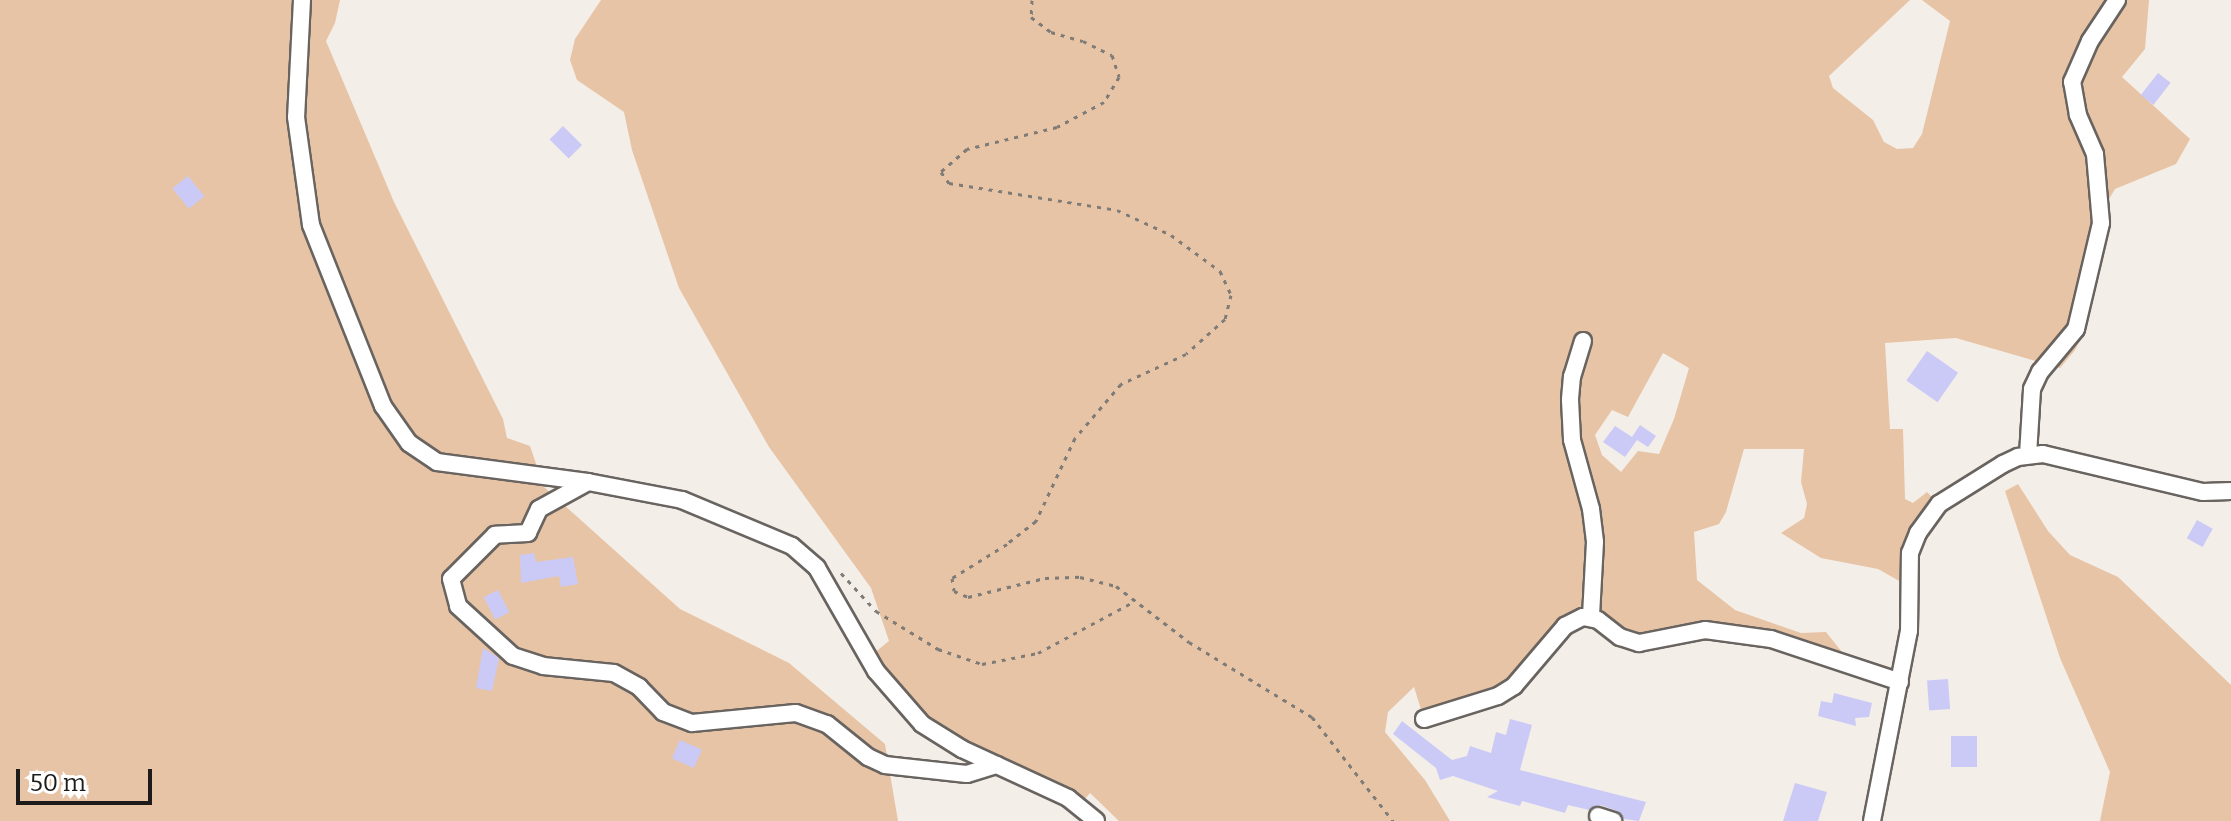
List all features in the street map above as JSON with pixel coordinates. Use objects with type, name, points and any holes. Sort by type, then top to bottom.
[{"type":"street","points":[[302,0],[296,104],[311,225],[383,406],[409,443],[437,462],[588,482],[682,500],[804,552],[817,568],[853,634],[896,698],[940,738],[1068,798],[1096,821]]},
{"type":"street","points":[[2028,455],[2032,389],[2040,372],[2076,329],[2101,223],[2095,154],[2078,115],[2072,82],[2090,41],[2117,0]]},
{"type":"street","points":[[1583,341],[1572,376],[1570,400],[1572,440],[1591,509],[1595,542],[1591,617]]},
{"type":"street","points":[[1872,821],[1909,631],[1910,553],[1918,533],[1939,504],[2003,464],[2028,455],[2064,458],[2203,492],[2231,491]]},
{"type":"street","points":[[588,482],[539,509],[528,533],[495,535],[451,579],[452,595],[458,606],[513,656],[535,664],[614,673],[628,678],[663,712],[692,723],[796,713],[827,724],[877,763],[967,774],[997,765]]},
{"type":"street","points":[[1424,719],[1498,696],[1514,686],[1565,626],[1576,619],[1591,617],[1620,637],[1639,643],[1688,631],[1731,632],[1771,639],[1900,682]]},
{"type":"path","points":[[1032,0],[1031,17],[1051,32],[1083,41],[1112,55],[1119,77],[1104,102],[1057,127],[967,149],[941,172],[949,183],[1117,210],[1171,235],[1220,271],[1231,295],[1225,319],[1186,354],[1121,384],[1075,438],[1036,521],[1007,544],[952,578],[954,591],[968,597],[1045,578],[1080,577],[1116,586],[1189,642],[1312,717],[1393,821]]},
{"type":"path","points":[[838,569],[876,611],[938,649],[982,664],[1038,653],[1135,601]]},
{"type":"shaded area","points":[[0,0],[340,0],[335,23],[326,41],[394,202],[503,419],[507,438],[530,446],[544,487],[680,609],[789,663],[885,744],[898,821],[0,821]]},
{"type":"shaded area","points":[[601,0],[1910,0],[1829,76],[1833,88],[1873,120],[1884,142],[1897,149],[1913,148],[1922,134],[1950,21],[1922,0],[2149,0],[2145,49],[2122,77],[2190,139],[2176,164],[2115,189],[2102,211],[2084,332],[2075,350],[2060,368],[1956,338],[1885,343],[1890,429],[1903,429],[1905,499],[1913,503],[1927,492],[1939,504],[1925,522],[1910,587],[1878,569],[1821,558],[1781,533],[1804,518],[1807,504],[1801,482],[1804,449],[1744,449],[1726,512],[1719,524],[1694,532],[1697,580],[1735,610],[1801,633],[1826,632],[1842,652],[1902,671],[1900,682],[1731,632],[1653,642],[1583,617],[1514,686],[1424,719],[1414,687],[1388,712],[1385,732],[1425,780],[1450,821],[1119,821],[1090,793],[1079,806],[940,738],[868,658],[889,641],[871,588],[769,447],[679,288],[632,150],[624,112],[577,80],[570,60],[575,39]],"holes":[[[1663,353],[1689,368],[1674,419],[1659,454],[1638,451],[1621,472],[1602,455],[1595,435],[1612,410],[1628,417]]]},
{"type":"shaded area","points":[[2018,484],[2048,531],[2070,555],[2118,577],[2231,685],[2231,821],[2100,821],[2110,772],[2060,658],[2005,491]]},
{"type":"building","points":[[2158,73],[2171,83],[2153,105],[2141,95]]},
{"type":"building","points":[[563,126],[582,145],[569,159],[550,139]]},
{"type":"building","points":[[188,176],[204,196],[189,209],[172,189]]},
{"type":"building","points":[[1927,351],[1958,373],[1937,402],[1906,380]]},
{"type":"building","points":[[1640,425],[1656,436],[1648,447],[1637,440],[1625,457],[1603,442],[1615,426],[1632,437]]},
{"type":"building","points":[[2197,520],[2213,529],[2203,547],[2187,538]]},
{"type":"building","points":[[534,553],[536,562],[573,557],[578,584],[561,587],[559,576],[521,583],[520,555]]},
{"type":"building","points":[[498,590],[509,612],[495,620],[484,597]]},
{"type":"building","points":[[483,648],[499,658],[492,691],[476,688]]},
{"type":"building","points":[[1948,679],[1950,709],[1929,710],[1927,680]]},
{"type":"building","points":[[1834,693],[1872,703],[1869,717],[1855,718],[1856,726],[1818,716],[1821,701],[1832,703]]},
{"type":"building","points":[[1510,719],[1532,725],[1520,770],[1646,802],[1639,821],[1624,819],[1617,811],[1601,805],[1589,810],[1568,805],[1565,813],[1522,801],[1520,806],[1487,797],[1498,791],[1453,776],[1440,780],[1436,768],[1393,734],[1402,721],[1452,760],[1467,756],[1470,746],[1491,753],[1496,732],[1506,735]]},
{"type":"building","points":[[1951,736],[1977,736],[1977,767],[1951,767]]},
{"type":"building","points":[[680,740],[702,750],[694,768],[672,758]]},
{"type":"building","points":[[1795,783],[1827,792],[1818,821],[1783,821]]}]
